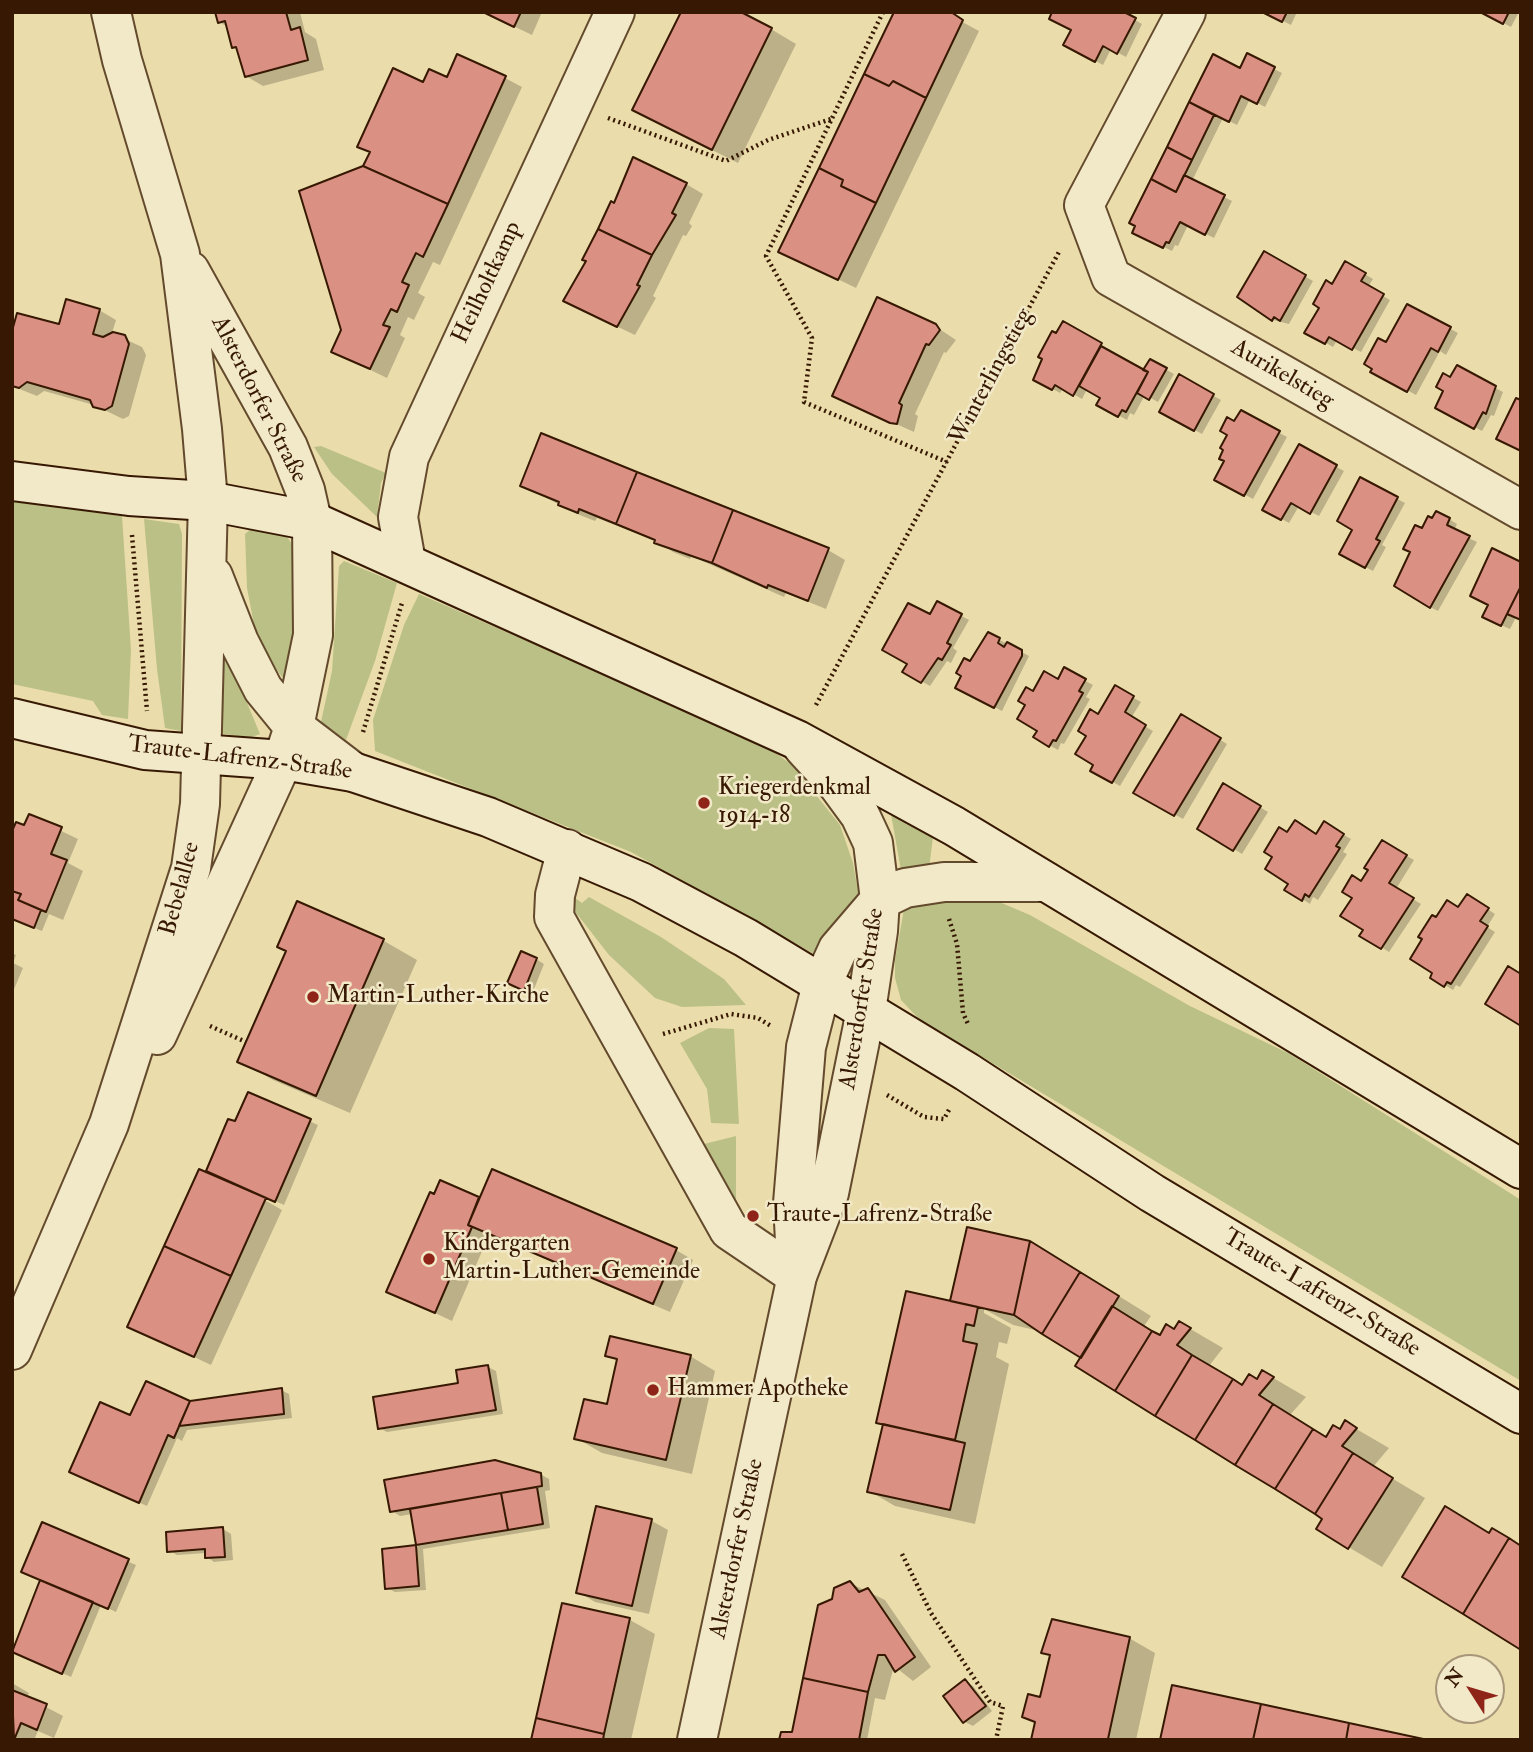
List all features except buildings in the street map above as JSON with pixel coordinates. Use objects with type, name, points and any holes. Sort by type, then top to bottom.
[{"type":"street","name":"Alsterdorfer Straße","points":[[111,12],[122,60],[180,254],[208,501],[207,561]]},
{"type":"street","name":"Heilholtkamp","points":[[406,562],[398,517],[409,457],[570,104],[615,12]]},
{"type":"street","points":[[1084,205],[1186,12]]},
{"type":"street","name":"Aurikelstieg","points":[[1084,205],[1111,277],[1521,510]]},
{"type":"street","name":"Alsterdorfer Straße","points":[[180,254],[288,447],[312,521],[313,635],[289,743]]},
{"type":"street","points":[[12,481],[128,496],[208,501],[312,521],[797,740],[954,826],[1521,1169]]},
{"type":"street","points":[[207,561],[239,642],[289,743]]},
{"type":"street","name":"Bebelallee","points":[[12,1350],[109,1124],[191,869],[200,804],[207,561]]},
{"type":"street","name":"Traute-Lafrenz-Straße","points":[[12,718],[145,750],[201,756],[289,743],[357,754],[488,817],[653,888],[746,938],[967,1072],[1152,1193],[1521,1413]]},
{"type":"street","name":"Alsterdorfer Straße","points":[[697,1740],[797,1276],[829,1193],[866,1011],[880,900],[873,843],[860,815],[838,785],[797,740]]},
{"type":"street","name":"Bebelallee","points":[[109,1124],[172,1009],[289,743]]},
{"type":"street","points":[[567,849],[555,895],[554,917],[729,1230],[797,1276]]},
{"type":"street","points":[[880,900],[920,884],[1045,882]]},
{"type":"street","name":"Alsterdorfer Straße","points":[[797,1276],[794,1190],[806,1047],[822,984],[838,949],[880,900]]},
{"type":"path","points":[[883,12],[766,256],[812,338],[804,402],[947,462]]},
{"type":"path","points":[[570,104],[726,162],[768,140],[832,118]]},
{"type":"path","name":"Winterlingstieg","points":[[797,740],[1084,205]]},
{"type":"path","points":[[132,531],[147,714]]},
{"type":"path","points":[[357,754],[403,600]]},
{"type":"path","points":[[947,907],[950,927],[957,944],[963,1013],[971,1031]]},
{"type":"path","points":[[625,1045],[731,1014],[758,1018]]},
{"type":"path","points":[[210,1026],[246,1042]]},
{"type":"path","points":[[906,1106],[924,1116],[944,1119],[952,1102]]},
{"type":"path","points":[[902,1554],[931,1613],[982,1691],[990,1702],[1003,1706],[996,1740]]},
{"type":"green space","points":[[321,446],[386,473],[381,483],[377,517],[332,474],[314,447]]},
{"type":"green space","points":[[12,500],[122,516],[131,650],[128,719],[102,715],[93,701],[12,684]]},
{"type":"green space","points":[[144,519],[179,524],[182,534],[181,731],[165,728]]},
{"type":"green space","points":[[255,525],[283,531],[294,547],[295,636],[288,676],[282,677],[268,658],[255,630],[247,588],[245,534]]},
{"type":"green space","points":[[344,561],[397,583],[375,661],[346,740],[321,722],[332,671],[339,566]]},
{"type":"green space","points":[[419,594],[762,743],[792,765],[840,825],[853,863],[859,897],[823,937],[814,954],[631,852],[375,751],[373,720],[404,625]]},
{"type":"green space","points":[[223,645],[260,734],[249,738],[219,733]]},
{"type":"green space","points":[[891,814],[933,837],[929,869],[902,876]]},
{"type":"green space","points":[[571,895],[582,903],[589,897],[661,937],[724,979],[746,1005],[682,1007],[655,998],[609,955],[566,900]]},
{"type":"green space","points":[[932,897],[997,901],[1030,915],[1190,1006],[1290,1054],[1521,1200],[1521,1381],[919,1019],[901,1000],[895,978],[895,960],[904,909]]},
{"type":"green space","points":[[709,1028],[734,1029],[739,1124],[711,1123],[707,1089],[680,1043]]},
{"type":"green space","points":[[736,1136],[736,1208],[700,1145]]},
{"type":"place","name":"Kriegerdenkmal 1914-18","points":[[704,803]]},
{"type":"place","name":"Martin-Luther-Kirche","points":[[313,997]]},
{"type":"place","name":"Traute-Lafrenz-Straße","points":[[753,1216]]},
{"type":"place","name":"Kindergarten Martin-Luther-Gemeinde","points":[[429,1259]]},
{"type":"place","name":"Hammer Apotheke","points":[[653,1390]]}]
